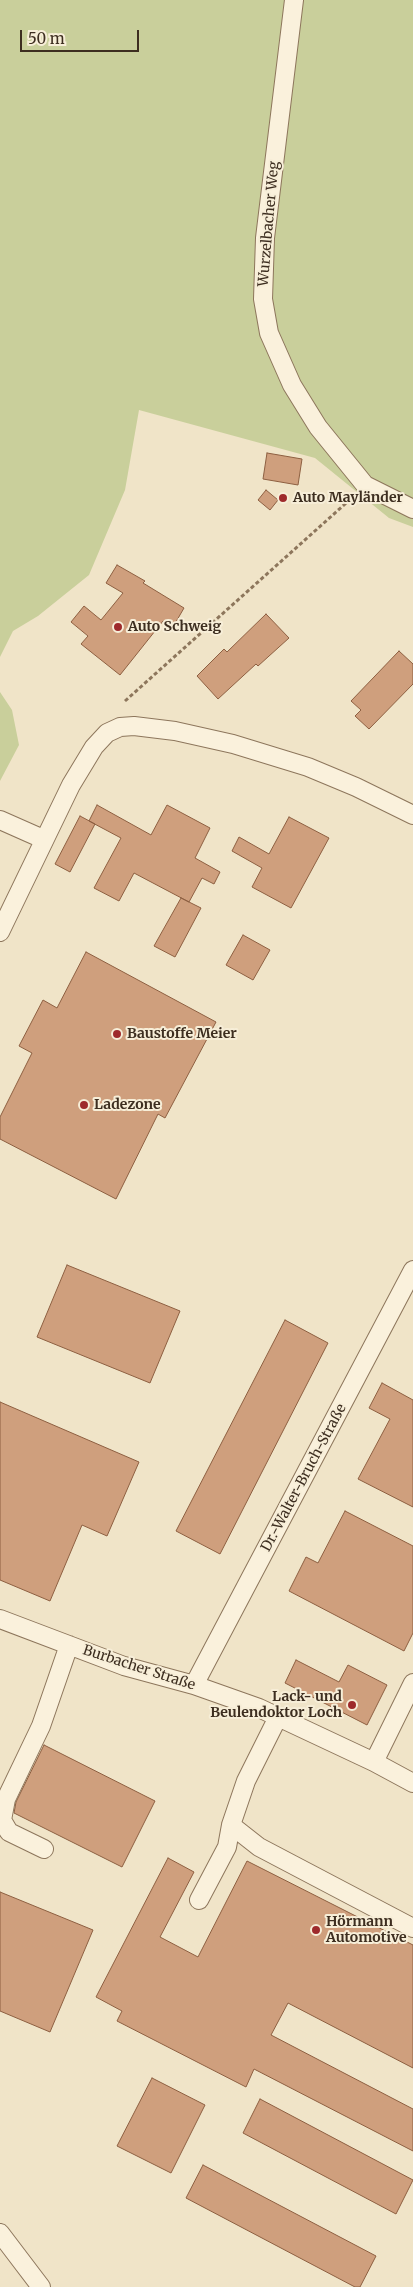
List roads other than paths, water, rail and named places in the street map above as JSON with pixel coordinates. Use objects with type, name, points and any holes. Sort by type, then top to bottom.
[{"type":"street","name":"Wurzelbacher Weg","points":[[294,0],[265,238],[263,298],[270,333],[292,385],[318,427],[365,485],[413,510]]},
{"type":"street","points":[[0,932],[71,785],[94,747],[107,733],[120,727],[134,726],[175,731],[234,744],[308,767],[356,787],[413,816]]},
{"type":"street","points":[[0,820],[44,839]]},
{"type":"street","name":"Dr.-Walter-Bruch-Straße","points":[[194,1685],[413,1270]]},
{"type":"street","name":"Burbacher Straße","points":[[0,1619],[124,1666],[194,1685],[259,1708],[374,1762],[413,1783]]},
{"type":"street","points":[[44,1849],[9,1832],[2,1820],[6,1799],[41,1726],[69,1645]]},
{"type":"street","points":[[374,1762],[413,1683]]},
{"type":"street","points":[[199,1900],[227,1847],[231,1825],[246,1781],[278,1717]]},
{"type":"street","points":[[231,1825],[259,1847],[413,1928]]},
{"type":"street","points":[[0,2233],[41,2287]]},
{"type":"place","name":"Auto Mayländer","points":[[283,498]]},
{"type":"place","name":"Auto Schweig","points":[[118,627]]},
{"type":"place","name":"Baustoffe Meier","points":[[117,1034]]},
{"type":"place","name":"Ladezone","points":[[84,1105]]},
{"type":"place","name":"Lack- und Beulendoktor Loch","points":[[352,1705]]},
{"type":"place","name":"Hörmann Automotive","points":[[316,1930]]}]
